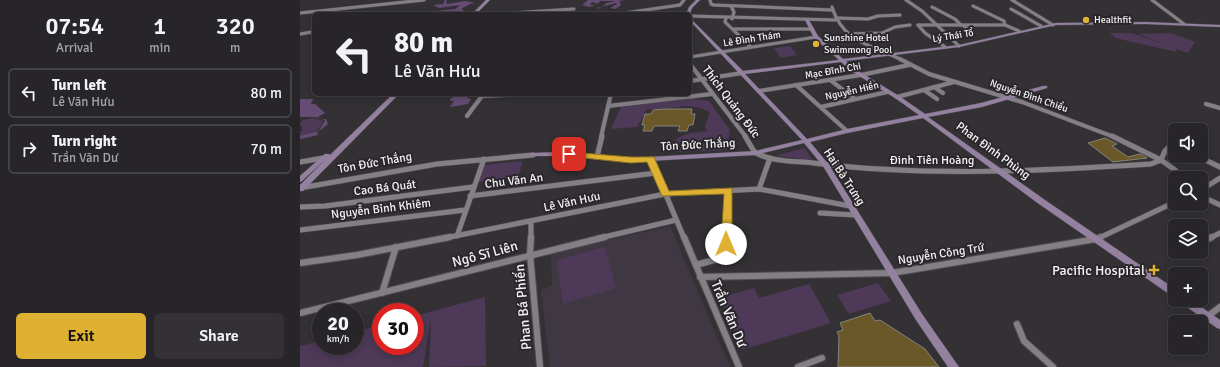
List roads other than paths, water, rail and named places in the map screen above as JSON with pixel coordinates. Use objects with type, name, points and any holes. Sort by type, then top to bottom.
[{"type":"street","points":[[300,13],[424,0]]},
{"type":"street","points":[[476,12],[488,0]]},
{"type":"street","points":[[480,12],[492,0]]},
{"type":"street","points":[[632,12],[680,5],[684,0]]},
{"type":"street","points":[[690,12],[690,8],[698,0]]},
{"type":"street","points":[[710,0],[712,5],[731,6],[734,12],[732,18]]},
{"type":"street","points":[[906,0],[937,25],[959,46]]},
{"type":"street","points":[[1012,0],[1053,25]]},
{"type":"street","points":[[1152,0],[1184,24]]},
{"type":"street","name":"Nguyễn Đình Chiểu","points":[[731,6],[832,8],[836,19],[847,34],[862,44],[890,54],[929,74],[1008,97],[1111,136],[1161,160],[1175,170]]},
{"type":"street","points":[[973,6],[1004,21],[1005,25]]},
{"type":"street","points":[[932,7],[955,19],[970,32]]},
{"type":"street","points":[[541,12],[574,9]]},
{"type":"street","points":[[1011,9],[1041,26]]},
{"type":"street","points":[[692,16],[807,20],[868,19],[880,14],[900,15]]},
{"type":"street","points":[[726,18],[725,22],[751,46]]},
{"type":"street","name":"Hai Bà Trưng","points":[[692,19],[806,141],[826,165],[919,317],[954,367]]},
{"type":"street","name":"Phan Đình Phùng","points":[[807,20],[816,37],[853,73],[861,75],[897,97],[1168,289]]},
{"type":"street","name":"Lý Thái Tổ","points":[[692,81],[840,60],[959,46],[1041,26],[1112,23],[1220,26]]},
{"type":"street","points":[[847,34],[882,33],[895,27],[910,25]]},
{"type":"street","points":[[945,47],[925,33],[918,25],[1005,25],[1019,31]]},
{"type":"street","points":[[734,29],[812,29]]},
{"type":"street","points":[[300,34],[312,32]]},
{"type":"street","name":"Lê Đình Thám","points":[[692,57],[751,46],[816,37]]},
{"type":"street","name":"Mạc Đĩnh Chi","points":[[861,75],[909,64]]},
{"type":"street","name":"Thích Quảng Đức","points":[[692,67],[752,146],[755,153]]},
{"type":"street","name":"Mạc Đĩnh Chi","points":[[759,91],[830,80],[853,73]]},
{"type":"street","points":[[830,80],[854,98]]},
{"type":"street","name":"Nguyễn Hiền","points":[[897,97],[955,81]]},
{"type":"street","points":[[796,86],[847,131]]},
{"type":"street","points":[[934,87],[943,93]]},
{"type":"street","name":"Tôn Đức Thắng","points":[[300,188],[388,171],[484,159],[533,155],[560,154],[631,160],[755,153],[847,131],[925,117],[1045,87]]},
{"type":"street","points":[[924,90],[938,99]]},
{"type":"street","name":"Nguyễn Hiền","points":[[821,107],[854,98],[887,92]]},
{"type":"street","points":[[608,106],[712,94]]},
{"type":"street","points":[[300,188],[389,96]]},
{"type":"street","points":[[300,180],[394,96]]},
{"type":"street","points":[[467,116],[482,96]]},
{"type":"street","points":[[597,157],[610,96]]},
{"type":"street","points":[[1206,104],[1220,108]]},
{"type":"street","points":[[1161,160],[1165,151],[1168,149]]},
{"type":"street","name":"Đinh Tiên Hoàng","points":[[755,153],[770,158],[826,165],[913,172],[1104,167],[1152,164],[1161,160]]},
{"type":"street","points":[[300,162],[323,158]]},
{"type":"street","points":[[759,188],[770,158]]},
{"type":"street","points":[[457,236],[484,159]]},
{"type":"street","name":"Trần Văn Dư","points":[[651,159],[739,367]]},
{"type":"street","points":[[1208,161],[1220,167]]},
{"type":"street","name":"Chu Văn An","points":[[470,196],[656,173]]},
{"type":"street","points":[[1208,186],[1220,178]]},
{"type":"street","name":"Cao Bá Quát","points":[[300,208],[473,187]]},
{"type":"street","name":"Lê Văn Hưu","points":[[300,263],[457,236],[665,194],[759,188],[850,206]]},
{"type":"street","points":[[696,265],[725,257],[727,255],[726,222],[729,190]]},
{"type":"street","points":[[1208,199],[1220,205]]},
{"type":"street","name":"Nguyễn Công Trứ","points":[[700,277],[892,273],[1096,239],[1168,205]]},
{"type":"street","name":"Nguyễn Bỉnh Khiêm","points":[[300,230],[352,225],[465,210]]},
{"type":"street","points":[[820,213],[856,215]]},
{"type":"street","name":"Ngô Sĩ Liên","points":[[300,313],[530,254],[676,220]]},
{"type":"street","name":"Phan Bá Phiến","points":[[531,222],[530,254],[540,367]]},
{"type":"street","points":[[1208,239],[1219,234]]},
{"type":"street","points":[[382,293],[396,247]]},
{"type":"street","points":[[1194,307],[1206,315]]},
{"type":"street","points":[[1220,307],[1208,316],[1220,325]]},
{"type":"street","points":[[1017,324],[1024,341],[1053,367]]},
{"type":"street","points":[[798,367],[822,358]]},
{"type":"place","name":"Healthfit","points":[[1086,20]]},
{"type":"place","name":"Sunshine Hotel Swimmong Pool","points":[[816,44]]},
{"type":"place","name":"Pacific Hospital","points":[[1154,270]]}]
